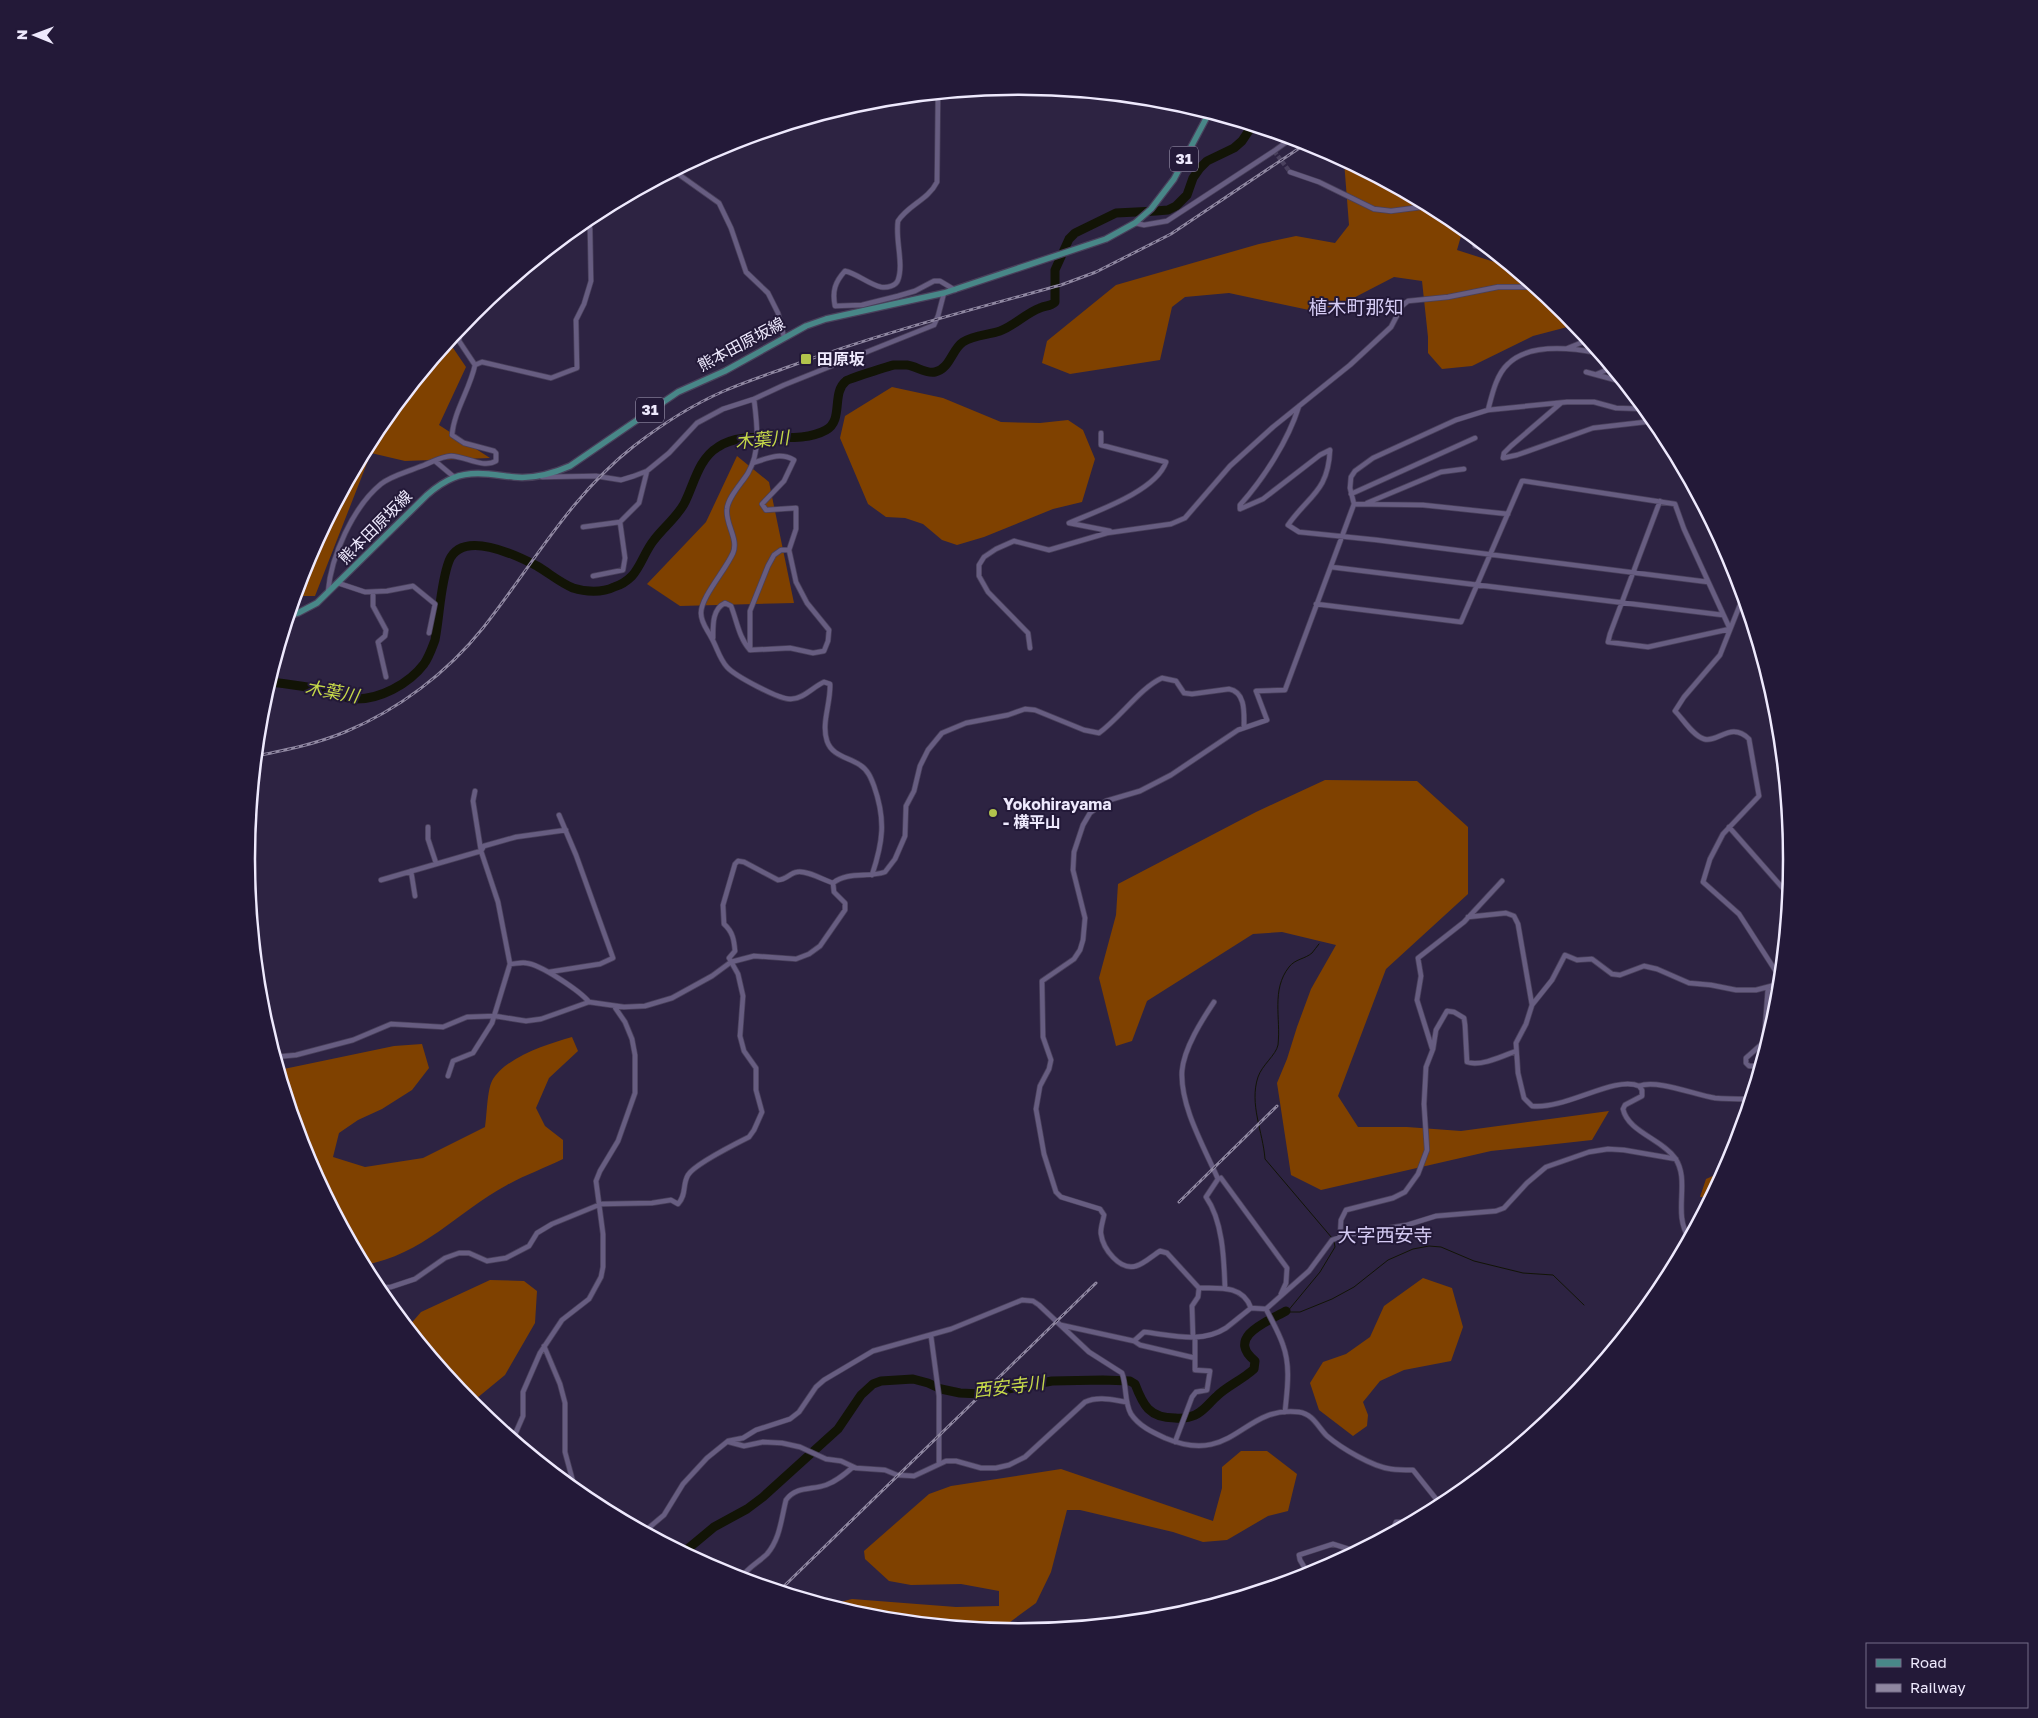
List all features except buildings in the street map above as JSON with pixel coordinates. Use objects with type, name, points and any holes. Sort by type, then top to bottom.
[{"type":"main road","name":"熊本田原坂線","points":[[296,614],[317,603],[427,495],[440,484],[454,477],[482,473],[535,477],[556,473],[570,466],[678,392],[725,371],[806,326],[826,319],[955,290],[1106,238],[1135,223],[1156,203],[1174,179],[1206,119]]},
{"type":"street","points":[[938,100],[937,182],[933,190],[898,221],[898,282],[894,285],[880,286],[845,271],[837,280],[834,300],[835,306],[862,305],[916,291],[934,281],[940,281],[955,290]]},
{"type":"street","points":[[1135,223],[1144,225],[1167,221],[1285,143]]},
{"type":"street","points":[[1290,172],[1319,182],[1374,209],[1391,210],[1417,207]]},
{"type":"street","points":[[679,175],[719,203],[731,228],[746,272],[768,293],[778,313],[784,337]]},
{"type":"street","points":[[475,365],[482,362],[551,378],[577,368],[576,320],[584,304],[591,280],[590,228]]},
{"type":"street","points":[[1030,648],[1028,633],[982,585],[979,576],[979,565],[984,557],[1014,541],[1049,550],[1116,532],[1171,524],[1185,518],[1230,466],[1350,365],[1391,327],[1402,306],[1408,301],[1448,297],[1498,287],[1525,287]]},
{"type":"street","points":[[535,477],[596,476],[620,480],[647,471],[669,453],[702,420],[733,404],[754,399],[784,385],[934,325],[944,293]]},
{"type":"street","points":[[328,593],[329,581],[348,525],[374,491],[382,484],[449,456],[485,464],[492,464],[496,461],[496,453],[494,451],[464,443],[452,436],[453,426],[475,365],[459,340]]},
{"type":"street","points":[[1567,348],[1581,343]]},
{"type":"street","points":[[1488,410],[1497,381],[1508,363],[1525,353],[1558,348],[1590,352]]},
{"type":"street","points":[[1597,374],[1606,370]]},
{"type":"street","points":[[1586,372],[1613,379]]},
{"type":"street","points":[[754,399],[758,433],[753,463],[727,506],[726,518],[734,540],[733,552],[702,604],[702,620],[713,639],[721,659],[728,668],[739,676],[783,699],[794,699],[824,682],[830,684],[831,694],[826,726],[827,740],[836,754],[860,765],[868,771],[879,799],[883,833],[872,875]]},
{"type":"street","points":[[1175,1442],[1192,1396],[1196,1392],[1207,1390],[1210,1372],[1195,1370],[1192,1306],[1198,1297],[1199,1288],[1168,1253],[1160,1251],[1135,1266],[1125,1266],[1114,1258],[1107,1249],[1100,1234],[1104,1215],[1100,1209],[1061,1197],[1056,1192],[1044,1154],[1036,1109],[1040,1086],[1049,1069],[1051,1060],[1043,1037],[1042,981],[1074,959],[1084,940],[1085,918],[1073,870],[1074,852],[1083,825],[1090,813],[1106,801],[1140,791],[1171,775],[1227,736],[1244,727],[1267,720],[1256,691],[1285,690],[1354,504],[1350,488],[1351,477],[1355,470],[1373,458],[1429,431],[1488,410],[1594,402],[1616,408],[1635,409]]},
{"type":"street","points":[[1561,403],[1504,453],[1503,458],[1517,455],[1593,428],[1645,422]]},
{"type":"street","points":[[1299,406],[1295,418],[1269,466],[1240,505],[1240,509],[1263,500],[1320,455],[1330,450],[1330,464],[1319,491],[1288,525],[1299,532],[1708,582]]},
{"type":"street","points":[[1101,433],[1101,445],[1166,462],[1159,474],[1150,482],[1110,505],[1069,523],[1116,532]]},
{"type":"street","points":[[1352,494],[1475,438]]},
{"type":"street","points":[[713,639],[714,620],[717,612],[725,603],[731,606],[741,637],[745,646],[750,650],[790,648],[813,653],[824,650],[828,641],[829,630],[799,591],[789,550],[796,529],[796,508],[766,510],[762,504],[784,481],[794,460],[787,456],[778,456],[753,463]]},
{"type":"street","points":[[435,461],[454,477]]},
{"type":"street","points":[[1366,504],[1442,472],[1464,468]]},
{"type":"street","points":[[582,527],[620,522],[638,503],[647,471]]},
{"type":"street","points":[[1316,604],[1461,622],[1522,481],[1675,504],[1730,629]]},
{"type":"street","points":[[1660,501],[1608,642],[1648,647],[1730,629]]},
{"type":"street","points":[[1354,504],[1423,505],[1508,514]]},
{"type":"street","points":[[594,576],[623,570],[625,558],[620,522]]},
{"type":"street","points":[[750,650],[750,611],[774,555],[781,550],[789,550]]},
{"type":"street","points":[[1330,567],[1723,615]]},
{"type":"street","points":[[338,583],[365,592],[413,586],[435,604],[429,633]]},
{"type":"street","points":[[373,592],[373,606],[386,630],[384,636],[378,642],[386,677]]},
{"type":"street","points":[[1739,606],[1720,655],[1684,696],[1675,711],[1697,736],[1704,739],[1707,740],[1733,732],[1744,734],[1749,739],[1759,796],[1729,827],[1716,846],[1703,882],[1739,914],[1774,969]]},
{"type":"street","points":[[833,883],[839,878],[885,872],[895,859],[905,836],[906,806],[914,791],[920,766],[928,750],[942,733],[955,726],[1025,710],[1035,710],[1084,730],[1099,733],[1112,723],[1142,692],[1162,678],[1176,681],[1184,694],[1234,690],[1240,696],[1244,705],[1244,727]]},
{"type":"street","points":[[448,1076],[453,1061],[473,1053],[495,1016],[510,964],[498,902],[481,850],[473,801],[475,791]]},
{"type":"street","points":[[549,972],[600,964],[614,958],[559,815]]},
{"type":"street","points":[[428,827],[428,839],[436,863]]},
{"type":"street","points":[[1729,827],[1782,887]]},
{"type":"street","points":[[381,880],[481,850],[484,846],[516,837],[566,830]]},
{"type":"street","points":[[387,1287],[415,1279],[445,1258],[459,1253],[469,1253],[487,1261],[506,1258],[529,1246],[537,1233],[552,1224],[601,1204],[652,1203],[671,1200],[678,1204],[683,1198],[688,1174],[749,1137],[762,1112],[756,1090],[756,1068],[742,1046],[740,1036],[743,996],[738,974],[729,958],[735,951],[734,941],[730,930],[724,924],[723,905],[735,864],[738,861],[744,862],[778,880],[783,880],[796,872],[833,883]]},
{"type":"street","points":[[411,871],[415,896]]},
{"type":"street","points":[[1433,1049],[1417,1000],[1421,976],[1418,958],[1468,917],[1502,881]]},
{"type":"street","points":[[281,1057],[296,1055],[353,1040],[390,1024],[442,1027],[467,1018],[495,1016],[526,1021],[541,1019],[589,1002],[624,1007],[645,1006],[672,998],[712,976],[731,962],[754,956],[796,959],[820,946],[845,910],[845,903],[834,892],[833,883]]},
{"type":"street","points":[[1468,917],[1506,913],[1514,916],[1521,942],[1532,1005]]},
{"type":"street","points":[[1686,1232],[1681,1218],[1682,1176],[1676,1159],[1666,1147],[1624,1117],[1623,1108],[1625,1104],[1642,1096],[1642,1090],[1639,1086],[1632,1083],[1617,1084],[1556,1105],[1542,1108],[1532,1106],[1524,1098],[1518,1073],[1516,1043],[1526,1024],[1532,1005],[1552,980],[1565,955],[1577,960],[1592,958],[1612,974],[1620,975],[1644,966],[1657,969],[1689,983],[1736,990],[1750,990],[1772,986]]},
{"type":"street","points":[[510,964],[527,962],[549,972],[576,989],[589,1002]]},
{"type":"street","points":[[1766,1018],[1768,987]]},
{"type":"street","points":[[1214,1002],[1199,1023],[1182,1070],[1185,1100],[1218,1179],[1206,1197],[1211,1204],[1223,1248],[1225,1288]]},
{"type":"street","points":[[515,1433],[523,1416],[525,1387],[544,1346],[562,1320],[589,1299],[601,1276],[604,1234],[601,1204],[596,1181],[618,1141],[635,1093],[635,1055],[632,1040],[625,1022],[614,1005]]},
{"type":"street","points":[[1340,1237],[1342,1220],[1346,1210],[1393,1198],[1405,1192],[1418,1174],[1427,1150],[1424,1078],[1439,1024],[1449,1011],[1464,1018],[1466,1025],[1466,1062],[1470,1064],[1482,1062],[1516,1051]]},
{"type":"street","points":[[1754,1066],[1746,1064],[1746,1058],[1759,1046]]},
{"type":"street","points":[[1639,1086],[1645,1084],[1656,1085],[1717,1098],[1744,1099]]},
{"type":"street","points":[[1266,1310],[1309,1271],[1332,1240],[1340,1237],[1386,1229],[1436,1216],[1496,1211],[1504,1208],[1527,1183],[1546,1167],[1589,1152],[1608,1149],[1624,1150],[1676,1159]]},
{"type":"street","points":[[1221,1178],[1287,1268],[1286,1283],[1280,1296]]},
{"type":"street","points":[[1199,1288],[1233,1289],[1246,1298],[1251,1308]]},
{"type":"street","points":[[649,1527],[664,1515],[689,1477],[707,1458],[728,1442],[743,1438],[756,1430],[790,1419],[799,1412],[816,1387],[824,1380],[862,1356],[872,1351],[931,1336],[1022,1300],[1032,1301],[1039,1305],[1088,1352],[1122,1374],[1131,1413],[1153,1433],[1175,1442],[1197,1446],[1215,1444],[1230,1439],[1263,1416],[1285,1412],[1300,1412],[1310,1416],[1327,1436],[1352,1453],[1379,1467],[1413,1470],[1436,1498]]},
{"type":"street","points":[[1134,1341],[1144,1332],[1194,1338],[1210,1335],[1225,1328],[1251,1308],[1266,1310]]},
{"type":"street","points":[[1266,1310],[1283,1344],[1287,1359],[1288,1376],[1285,1412]]},
{"type":"street","points":[[1060,1325],[1134,1341],[1140,1345],[1195,1358]]},
{"type":"street","points":[[931,1336],[940,1396],[939,1464]]},
{"type":"street","points":[[544,1346],[566,1403],[565,1452],[571,1477]]},
{"type":"street","points":[[728,1442],[744,1446],[763,1442],[782,1443],[800,1447],[826,1459],[841,1461],[853,1467],[885,1470],[897,1475],[914,1476],[946,1461],[956,1461],[981,1468],[996,1468],[1009,1465],[1024,1457],[1085,1402],[1096,1399],[1127,1402]]},
{"type":"street","points":[[745,1572],[765,1556],[776,1544],[786,1500],[796,1490],[824,1485],[834,1481],[853,1467]]},
{"type":"street","points":[[1304,1567],[1300,1560],[1300,1555],[1333,1544],[1347,1548]]},
{"type":"shaded area","points":[[1345,168],[1401,197],[1461,237],[1457,250],[1495,262],[1523,285],[1567,327],[1533,336],[1472,366],[1442,369],[1428,353],[1422,281],[1394,277],[1338,306],[1309,310],[1229,293],[1185,297],[1172,307],[1160,360],[1070,374],[1042,363],[1047,341],[1116,285],[1259,244],[1296,236],[1335,243],[1349,225]]},
{"type":"shaded area","points":[[452,347],[466,367],[439,425],[490,458],[405,461],[372,453],[413,394]]},
{"type":"shaded area","points":[[892,387],[943,398],[1001,422],[1040,423],[1068,420],[1083,430],[1095,459],[1082,502],[1053,509],[984,537],[957,545],[942,540],[923,524],[905,518],[886,517],[868,504],[840,438],[845,416]]},
{"type":"shaded area","points":[[737,456],[769,482],[794,603],[680,606],[647,584],[706,522]]},
{"type":"shaded area","points":[[369,459],[315,596],[302,596],[334,521]]},
{"type":"shaded area","points":[[1325,780],[1417,781],[1468,827],[1468,894],[1386,969],[1338,1096],[1358,1127],[1407,1127],[1461,1131],[1609,1111],[1592,1140],[1491,1151],[1321,1190],[1291,1175],[1277,1083],[1311,989],[1336,945],[1282,932],[1253,934],[1147,1001],[1132,1041],[1116,1046],[1099,978],[1116,915],[1118,884],[1256,812]]},
{"type":"shaded area","points":[[572,1037],[578,1051],[549,1078],[536,1108],[545,1126],[563,1140],[563,1159],[507,1185],[404,1252],[371,1263],[357,1241],[334,1197],[313,1151],[285,1069],[394,1046],[422,1044],[429,1068],[412,1090],[382,1109],[358,1120],[339,1133],[333,1157],[365,1167],[423,1158],[485,1127],[490,1085],[498,1073],[517,1058],[551,1043]]},
{"type":"shaded area","points":[[1714,1176],[1704,1197],[1700,1197],[1706,1179]]},
{"type":"shaded area","points":[[1423,1278],[1452,1288],[1463,1327],[1451,1361],[1404,1370],[1380,1381],[1363,1402],[1368,1415],[1367,1426],[1353,1436],[1319,1410],[1310,1383],[1323,1362],[1346,1354],[1370,1337],[1384,1306]]},
{"type":"shaded area","points":[[490,1280],[524,1281],[537,1291],[535,1323],[505,1375],[478,1398],[445,1363],[412,1322],[421,1312]]},
{"type":"shaded area","points":[[1241,1451],[1267,1451],[1297,1474],[1288,1511],[1268,1516],[1227,1540],[1203,1542],[1173,1532],[1080,1510],[1067,1510],[1051,1572],[1036,1603],[1009,1623],[919,1616],[842,1602],[852,1599],[956,1607],[999,1606],[999,1591],[961,1584],[911,1585],[889,1581],[865,1559],[864,1551],[929,1494],[951,1486],[1061,1469],[1213,1521],[1222,1488],[1222,1467]]},
{"type":"waterway","name":"木葉川","points":[[276,683],[333,692],[354,699],[364,699],[383,694],[402,684],[418,671],[429,655],[435,640],[446,570],[449,561],[456,552],[465,547],[490,547],[503,551],[537,566],[573,588],[599,591],[621,584],[635,572],[651,544],[681,509],[701,465],[711,452],[729,441],[742,438],[800,437],[814,435],[826,430],[835,420],[839,392],[846,381],[894,365],[907,365],[935,372],[948,363],[956,349],[963,342],[976,336],[1000,331],[1035,310],[1053,304],[1055,302],[1055,270],[1069,239],[1075,233],[1116,213],[1168,210],[1176,206],[1187,195],[1193,178],[1200,168],[1207,161],[1234,148],[1249,131]]},
{"type":"waterway","points":[[1319,944],[1312,953],[1291,964],[1283,976],[1278,995],[1278,1045],[1275,1053],[1258,1077],[1255,1097],[1265,1159],[1332,1238]]},
{"type":"waterway","points":[[1334,1241],[1335,1247],[1320,1272],[1287,1312],[1300,1312],[1332,1299],[1354,1287],[1388,1260],[1413,1249],[1429,1246],[1441,1247],[1474,1261],[1523,1273],[1553,1275],[1584,1305]]},
{"type":"waterway","name":"西安寺川","points":[[689,1548],[714,1527],[747,1509],[763,1497],[838,1429],[861,1395],[873,1384],[881,1381],[913,1379],[941,1389],[960,1393],[981,1394],[1052,1381],[1130,1381],[1135,1384],[1144,1404],[1153,1413],[1159,1416],[1185,1418],[1200,1412],[1221,1392],[1254,1369],[1255,1361],[1247,1352],[1245,1344],[1247,1337],[1260,1325],[1286,1311]]},
{"type":"tunnel","points":[[1274,151],[1290,172]]},
{"type":"railway","points":[[263,755],[312,743],[345,732],[384,713],[420,689],[454,660],[483,628],[571,509],[590,487],[634,446],[689,409],[732,388],[822,355],[924,323],[1061,285],[1096,272],[1171,234],[1299,148]]},
{"type":"railway","points":[[1179,1202],[1277,1106]]},
{"type":"railway","points":[[785,1586],[1096,1283]]},
{"type":"place","name":"田原坂","points":[[806,359]]},
{"type":"place","name":"Yokohirayama - 横平山","points":[[993,813]]},
{"type":"district","name":"植木町那知","points":[[1356,307]]},
{"type":"district","name":"大字西安寺","points":[[1385,1235]]}]
